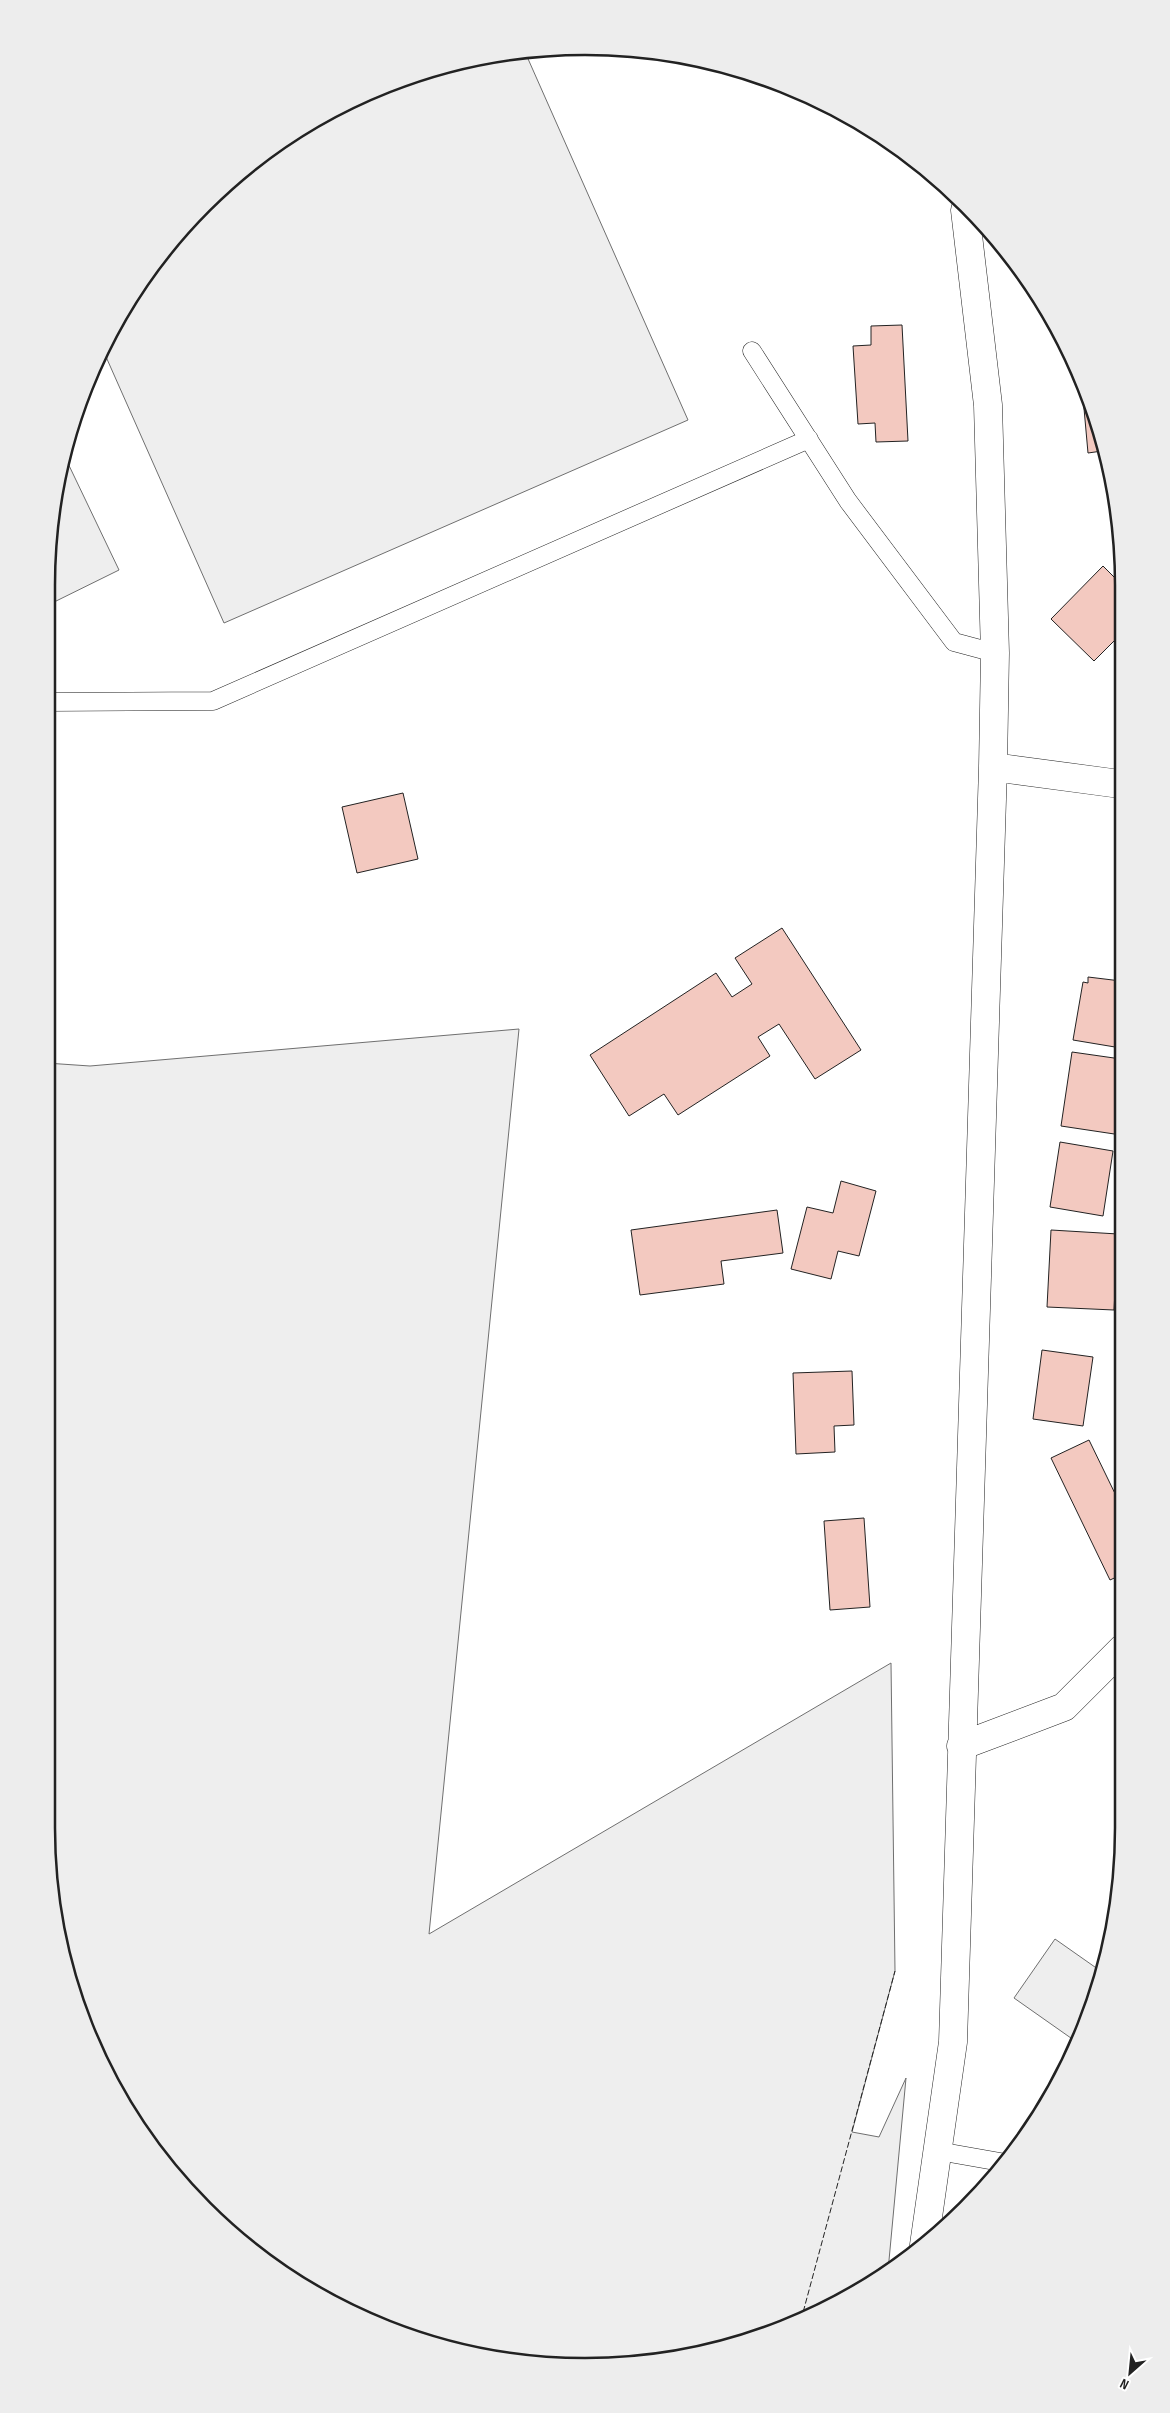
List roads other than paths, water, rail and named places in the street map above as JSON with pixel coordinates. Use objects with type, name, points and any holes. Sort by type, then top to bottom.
[{"type":"main road","points":[[926,2233],[952,2042],[960,1746],[993,767],[995,653],[988,405],[966,217]]},
{"type":"main road","points":[[993,767],[1115,783]]},
{"type":"main road","points":[[960,1746],[1064,1707],[1115,1656]]},
{"type":"lane","points":[[752,351],[848,501],[954,642],[995,653]]},
{"type":"lane","points":[[55,702],[213,702],[809,439]]},
{"type":"lane","points":[[938,2151],[996,2161]]}]
